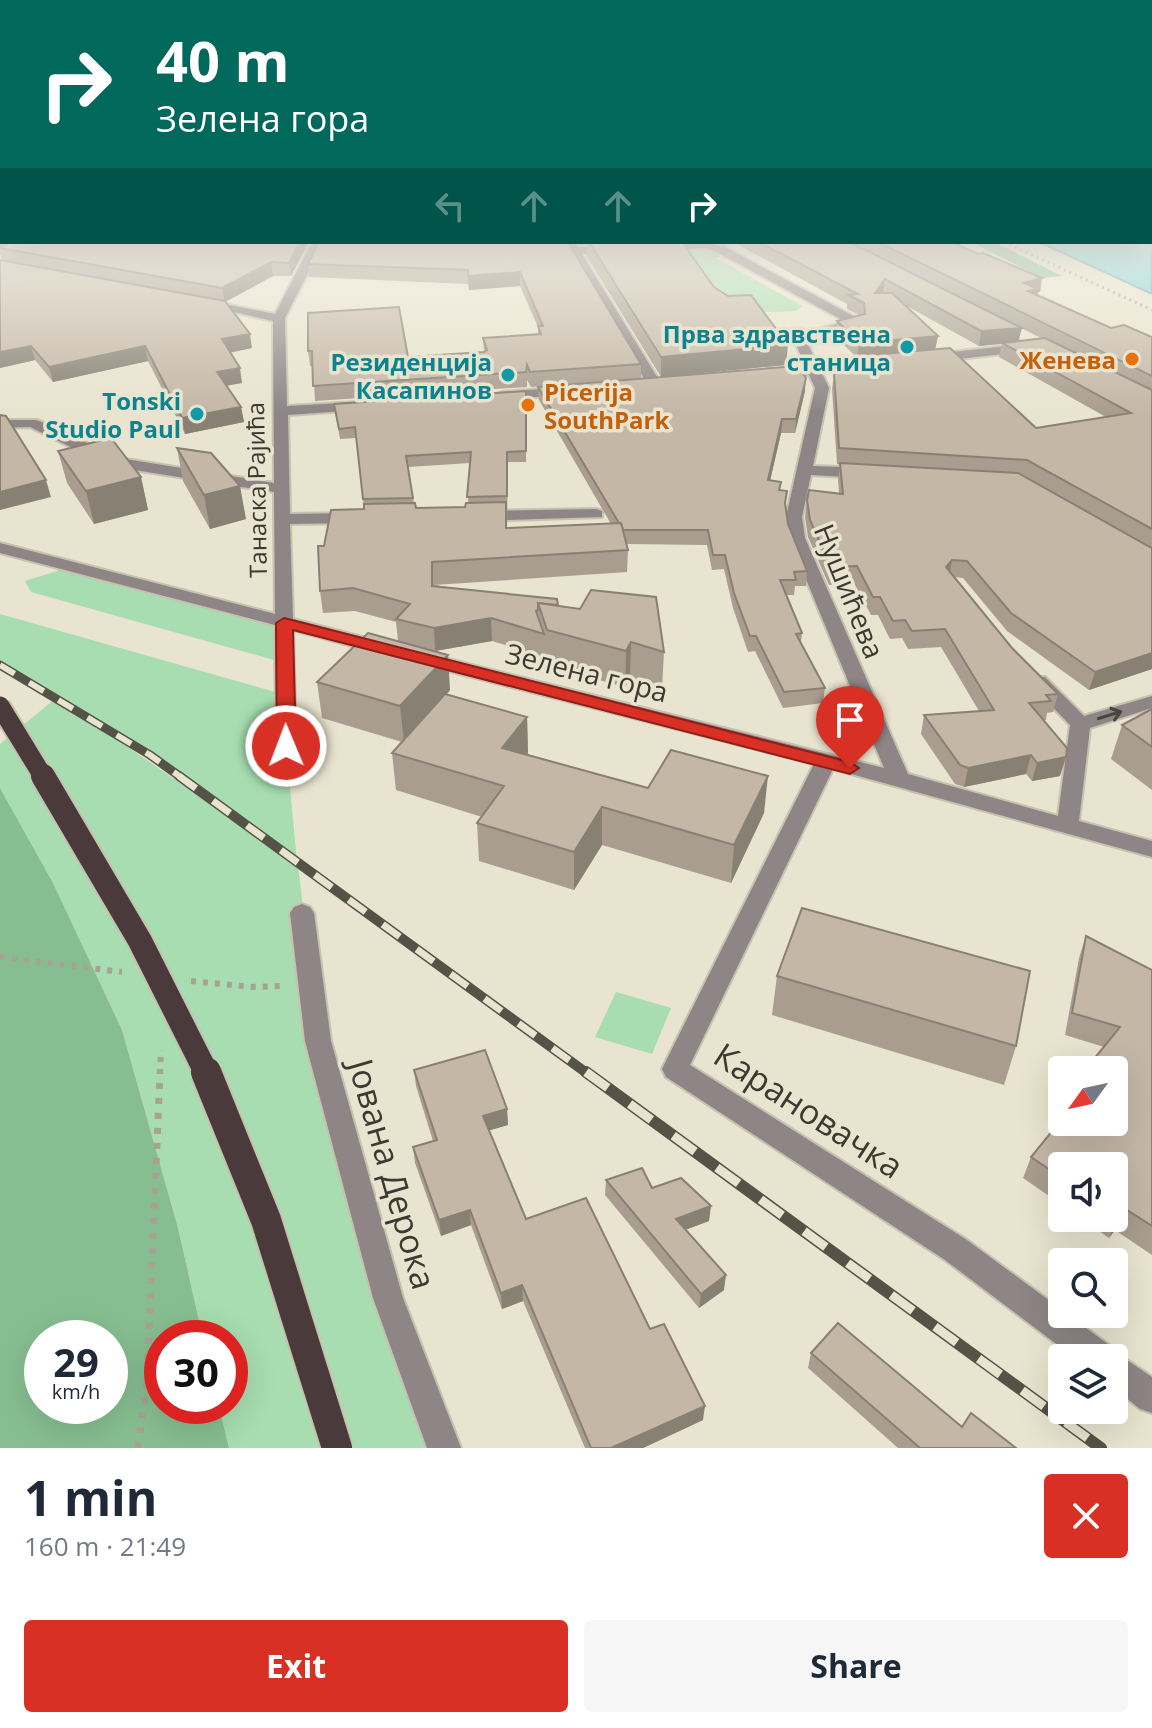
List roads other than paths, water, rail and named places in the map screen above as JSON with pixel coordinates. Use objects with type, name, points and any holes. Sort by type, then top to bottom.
[{"type":"main road","points":[[0,706],[75,825],[138,936],[213,1088],[296,1305],[337,1448]]},
{"type":"street","name":"Танаска Рајића","points":[[286,746],[279,318],[300,278]]},
{"type":"street","points":[[592,278],[662,384],[640,386]]},
{"type":"street","name":"Нушићева","points":[[773,278],[857,323],[799,338],[822,388],[794,517],[797,538],[899,779]]},
{"type":"street","points":[[198,303],[279,318]]},
{"type":"street","points":[[922,359],[1032,340]]},
{"type":"street","points":[[757,375],[907,360]]},
{"type":"street","points":[[484,397],[577,390]]},
{"type":"street","points":[[281,411],[375,405]]},
{"type":"street","points":[[0,424],[31,423],[54,431],[109,461],[282,489]]},
{"type":"street","points":[[804,470],[881,474]]},
{"type":"street","points":[[455,516],[596,514]]},
{"type":"street","points":[[283,519],[377,518]]},
{"type":"street","name":"Зелена гора","points":[[2,548],[825,763],[899,779],[1152,849]]},
{"type":"street","points":[[1028,670],[1080,724]]},
{"type":"street","points":[[1080,724],[1152,702]]},
{"type":"street","points":[[1068,826],[1080,724]]},
{"type":"street","name":"Карановачка","points":[[825,763],[675,1069],[956,1250],[1082,1344]]},
{"type":"street","name":"Јована Дерока","points":[[302,913],[322,1056],[388,1298],[444,1448]]},
{"type":"street","points":[[1128,1379],[1152,1397]]},
{"type":"water","points":[[1116,278],[1152,278],[1152,294]]},
{"type":"railway","points":[[0,665],[150,755],[182,778]]},
{"type":"railway","points":[[179,776],[588,1074]]},
{"type":"railway","points":[[586,1072],[1101,1448]]},
{"type":"place","name":"Прва здравствена станица","points":[[907,347]]},
{"type":"place","name":"Женева","points":[[1132,359]]},
{"type":"place","name":"Резиденција Касапинов","points":[[508,375]]},
{"type":"place","name":"Picerija SouthPark","points":[[528,405]]},
{"type":"place","name":"Tonski Studio Paul","points":[[197,414]]}]
